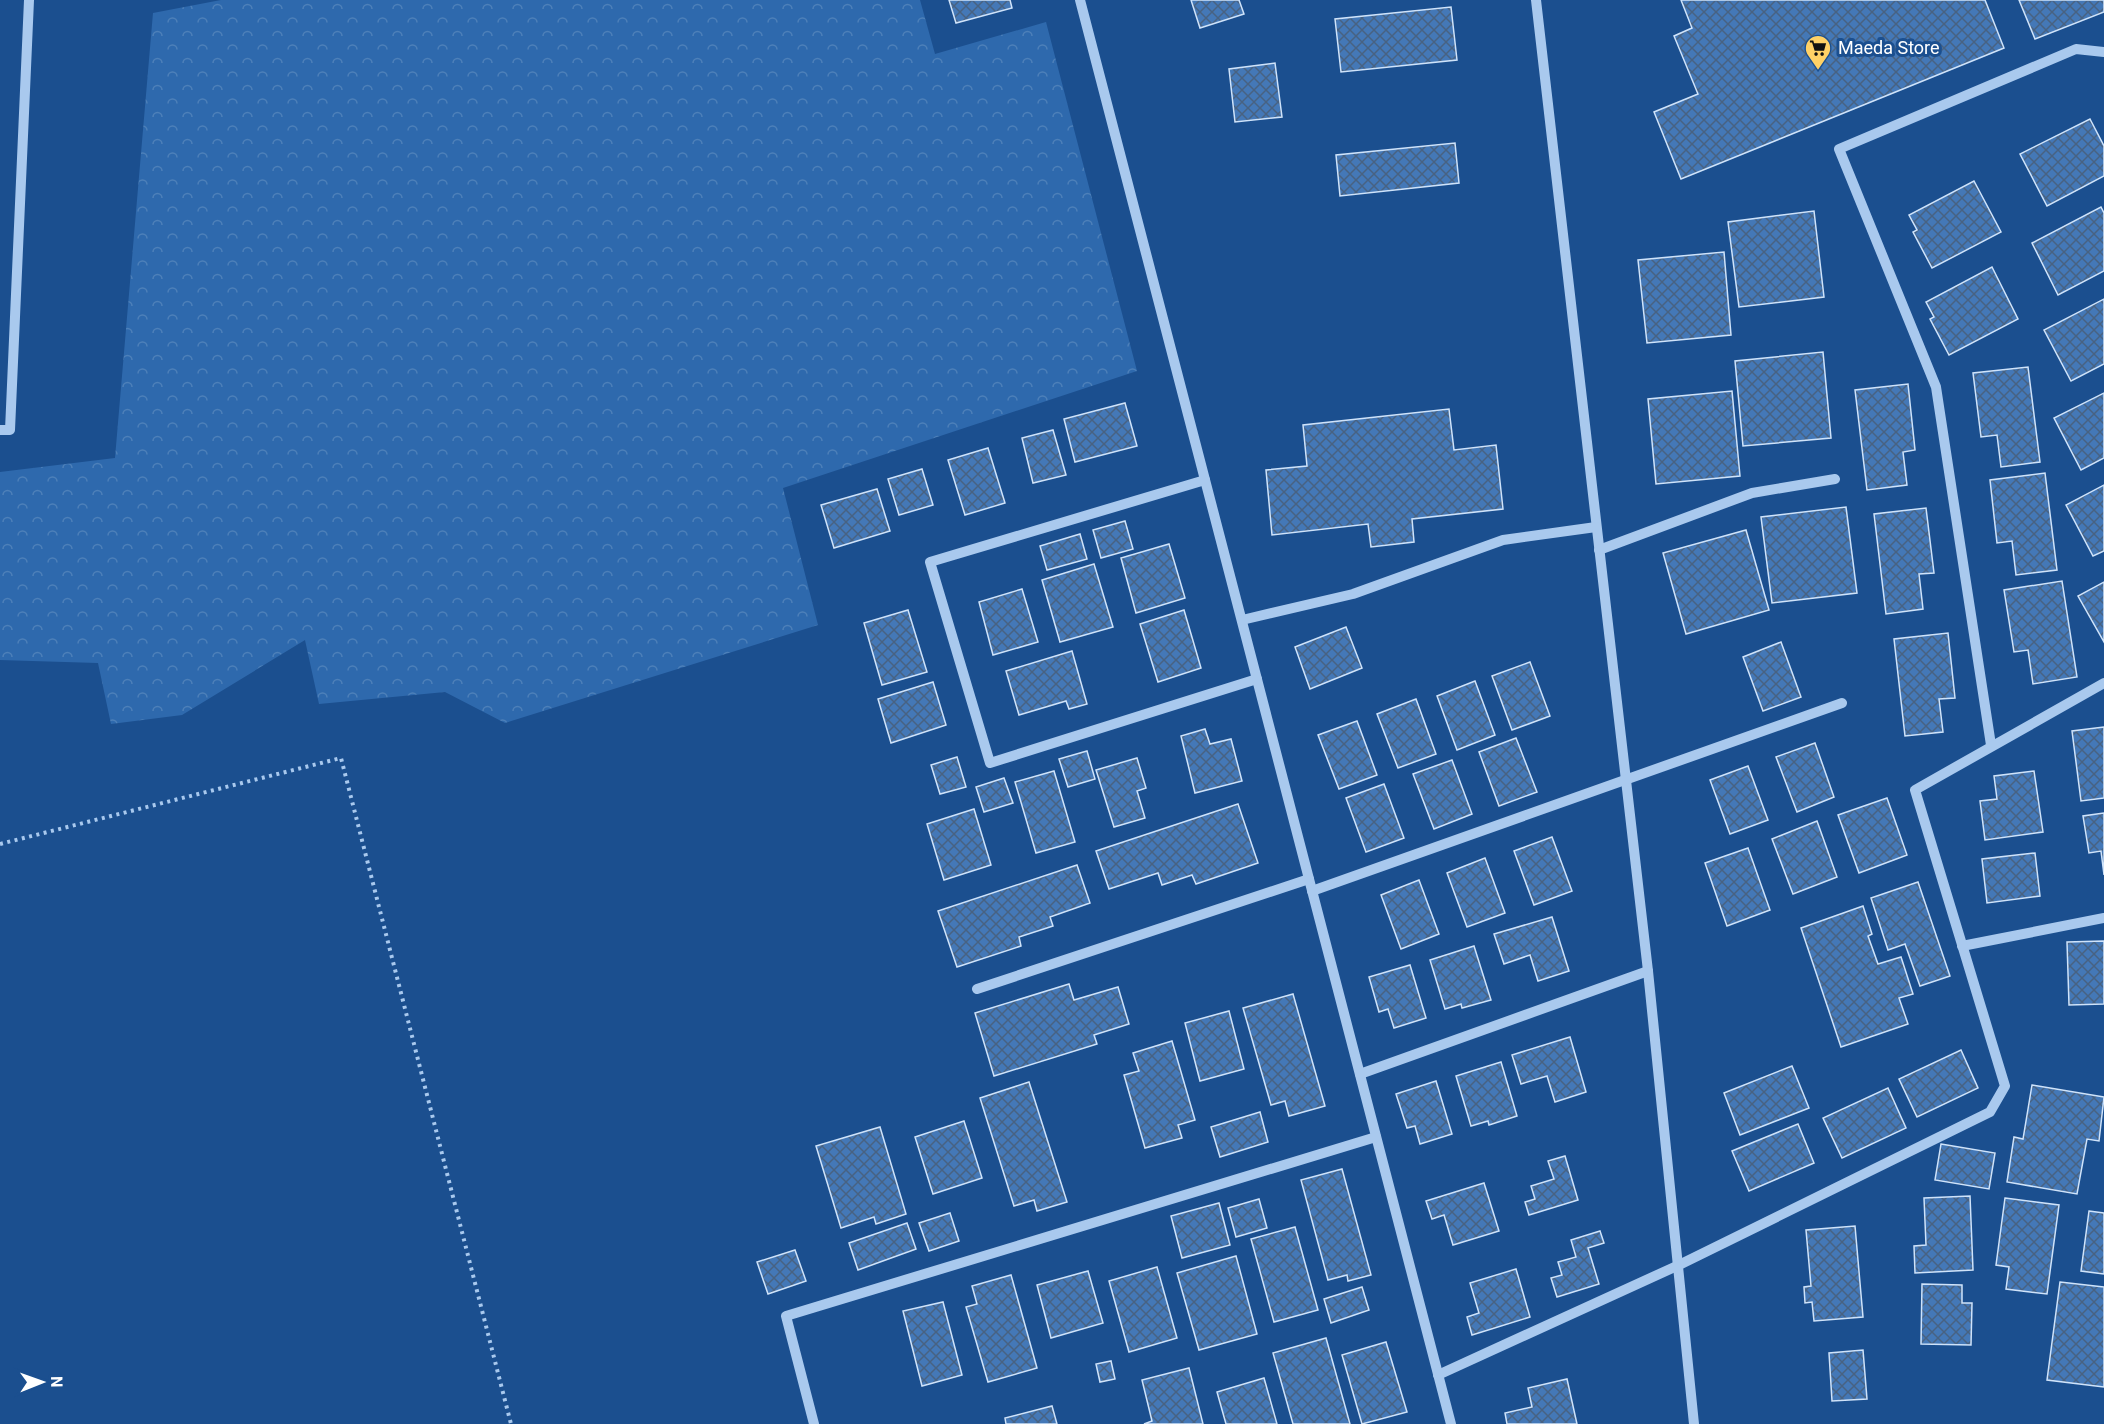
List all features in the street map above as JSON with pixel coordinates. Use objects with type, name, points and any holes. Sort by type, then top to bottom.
[{"type":"street","points":[[0,430],[10,430],[29,0]]},
{"type":"street","points":[[1080,0],[1451,1424]]},
{"type":"street","points":[[1536,0],[1648,971],[1694,1424]]},
{"type":"street","points":[[1990,745],[1936,387],[1839,149],[2076,49],[2104,52]]},
{"type":"street","points":[[1599,550],[1752,493],[1835,479]]},
{"type":"street","points":[[1205,480],[930,562],[990,763],[1257,679]]},
{"type":"street","points":[[1242,620],[1353,594],[1503,540],[1596,527]]},
{"type":"street","points":[[1438,1375],[1679,1265],[1990,1112],[2005,1086],[1915,790],[1990,745],[2104,683]]},
{"type":"street","points":[[1312,891],[1842,703]]},
{"type":"street","points":[[977,989],[1309,879]]},
{"type":"street","points":[[1962,946],[2104,918]]},
{"type":"street","points":[[1360,1074],[1648,971]]},
{"type":"street","points":[[814,1424],[786,1316],[1376,1137]]},
{"type":"path","points":[[0,844],[341,758],[511,1424]]},
{"type":"green space","points":[[221,0],[920,0],[935,54],[1046,22],[1137,371],[783,488],[818,625],[505,723],[445,692],[319,704],[305,640],[182,715],[111,724],[98,663],[0,660],[0,472],[115,458],[153,13]]},
{"type":"building","points":[[949,0],[1010,0],[1012,8],[956,23]]},
{"type":"building","points":[[1191,0],[1239,0],[1244,14],[1200,28]]},
{"type":"building","name":"Maeda Store","points":[[1681,0],[1985,0],[2004,48],[1681,179],[1654,112],[1698,94],[1674,36],[1692,28]]},
{"type":"building","points":[[2019,0],[2104,0],[2104,12],[2035,39]]},
{"type":"building","points":[[1451,7],[1457,60],[1341,72],[1335,19]]},
{"type":"building","points":[[1275,63],[1282,117],[1235,122],[1229,69]]},
{"type":"building","points":[[2090,119],[2104,146],[2104,176],[2047,206],[2020,154]]},
{"type":"building","points":[[1455,143],[1459,183],[1340,196],[1336,155]]},
{"type":"building","points":[[1974,181],[2001,232],[1932,268],[1913,232],[1917,230],[1909,215]]},
{"type":"building","points":[[2101,207],[2104,213],[2104,271],[2058,295],[2032,243]]},
{"type":"building","points":[[1814,211],[1824,297],[1739,307],[1728,222]]},
{"type":"building","points":[[1724,252],[1731,335],[1647,343],[1638,260]]},
{"type":"building","points":[[1992,267],[2018,319],[1949,355],[1930,319],[1934,317],[1926,302]]},
{"type":"building","points":[[2104,299],[2104,364],[2071,381],[2044,330]]},
{"type":"building","points":[[1823,352],[1831,438],[1743,446],[1735,361]]},
{"type":"building","points":[[2028,367],[2040,462],[2001,467],[1997,435],[1981,437],[1973,373]]},
{"type":"building","points":[[1908,384],[1915,450],[1903,452],[1907,485],[1867,490],[1855,390]]},
{"type":"building","points":[[1732,391],[1740,476],[1656,484],[1648,399]]},
{"type":"building","points":[[2104,393],[2104,458],[2081,470],[2054,418]]},
{"type":"building","points":[[1125,403],[1137,446],[1075,462],[1064,419]]},
{"type":"building","points":[[1449,409],[1454,450],[1496,445],[1503,509],[1412,519],[1414,542],[1371,547],[1368,524],[1272,535],[1266,470],[1307,466],[1303,425]]},
{"type":"building","points":[[1053,430],[1066,475],[1033,483],[1022,438]]},
{"type":"building","points":[[988,448],[1005,503],[965,515],[948,460]]},
{"type":"building","points":[[922,469],[933,505],[899,515],[888,479]]},
{"type":"building","points":[[2045,473],[2057,570],[2016,575],[2012,541],[1997,543],[1990,480]]},
{"type":"building","points":[[2104,485],[2104,551],[2093,556],[2066,505]]},
{"type":"building","points":[[877,489],[890,531],[834,548],[821,505]]},
{"type":"building","points":[[1846,507],[1857,593],[1772,603],[1761,517]]},
{"type":"building","points":[[1926,508],[1934,573],[1919,574],[1923,609],[1886,614],[1874,514]]},
{"type":"building","points":[[1125,521],[1133,549],[1101,558],[1093,530]]},
{"type":"building","points":[[1746,530],[1769,610],[1686,634],[1663,553]]},
{"type":"building","points":[[1080,534],[1087,559],[1047,570],[1040,546]]},
{"type":"building","points":[[1169,544],[1185,598],[1136,613],[1121,558]]},
{"type":"building","points":[[1094,564],[1113,627],[1060,642],[1042,580]]},
{"type":"building","points":[[2062,581],[2077,677],[2033,684],[2028,650],[2014,652],[2004,590]]},
{"type":"building","points":[[2104,582],[2104,642],[2078,596]]},
{"type":"building","points":[[1022,589],[1038,642],[993,655],[979,602]]},
{"type":"building","points":[[908,610],[927,672],[882,685],[864,623]]},
{"type":"building","points":[[1184,610],[1201,668],[1158,682],[1140,624]]},
{"type":"building","points":[[1346,627],[1362,668],[1310,689],[1295,647]]},
{"type":"building","points":[[1948,633],[1955,698],[1939,699],[1943,732],[1905,736],[1894,639]]},
{"type":"building","points":[[1781,642],[1801,697],[1763,711],[1743,657]]},
{"type":"building","points":[[1072,651],[1087,704],[1069,709],[1066,701],[1019,715],[1006,671]]},
{"type":"building","points":[[1530,662],[1550,716],[1512,730],[1492,676]]},
{"type":"building","points":[[1475,681],[1495,735],[1457,750],[1437,696]]},
{"type":"building","points":[[933,682],[946,725],[891,743],[878,699]]},
{"type":"building","points":[[1416,699],[1436,754],[1398,768],[1377,714]]},
{"type":"building","points":[[1357,721],[1377,775],[1339,789],[1318,735]]},
{"type":"building","points":[[2104,727],[2104,798],[2081,801],[2072,731]]},
{"type":"building","points":[[1205,729],[1210,744],[1231,739],[1242,781],[1195,793],[1181,736]]},
{"type":"building","points":[[1516,738],[1537,792],[1499,806],[1479,752]]},
{"type":"building","points":[[1815,743],[1834,797],[1797,812],[1776,757]]},
{"type":"building","points":[[1087,751],[1095,779],[1068,787],[1059,759]]},
{"type":"building","points":[[957,757],[966,787],[940,794],[931,765]]},
{"type":"building","points":[[1137,758],[1146,788],[1137,791],[1145,818],[1114,827],[1096,770]]},
{"type":"building","points":[[1452,760],[1472,814],[1434,829],[1413,774]]},
{"type":"building","points":[[1748,766],[1768,820],[1730,834],[1710,780]]},
{"type":"building","points":[[1054,771],[1075,842],[1036,853],[1015,782]]},
{"type":"building","points":[[2034,771],[2043,832],[1985,840],[1980,801],[1997,799],[1994,776]]},
{"type":"building","points":[[1004,778],[1013,803],[984,812],[976,787]]},
{"type":"building","points":[[1384,784],[1404,838],[1366,852],[1346,798]]},
{"type":"building","points":[[1887,798],[1907,855],[1859,873],[1838,815]]},
{"type":"building","points":[[1238,804],[1258,863],[1196,884],[1192,875],[1162,885],[1158,873],[1109,889],[1096,851]]},
{"type":"building","points":[[974,809],[991,865],[944,880],[927,824]]},
{"type":"building","points":[[2104,813],[2104,875],[2101,851],[2089,853],[2083,816]]},
{"type":"building","points":[[1817,821],[1837,877],[1793,894],[1772,839]]},
{"type":"building","points":[[1552,837],[1572,891],[1534,905],[1514,851]]},
{"type":"building","points":[[1748,848],[1770,910],[1727,926],[1705,863]]},
{"type":"building","points":[[2035,853],[2040,896],[1987,903],[1982,859]]},
{"type":"building","points":[[1485,858],[1505,913],[1467,927],[1447,873]]},
{"type":"building","points":[[1077,865],[1090,903],[1050,917],[1053,926],[1019,937],[1021,946],[957,967],[938,911]]},
{"type":"building","points":[[1419,880],[1439,934],[1401,949],[1381,895]]},
{"type":"building","points":[[1918,882],[1950,976],[1920,986],[1905,944],[1888,950],[1871,898]]},
{"type":"building","points":[[1863,906],[1872,934],[1868,936],[1878,964],[1901,957],[1913,994],[1899,998],[1908,1024],[1841,1047],[1801,928]]},
{"type":"building","points":[[1552,917],[1569,971],[1538,981],[1530,955],[1504,964],[1494,934]]},
{"type":"building","points":[[2104,941],[2104,1004],[2069,1005],[2067,942]]},
{"type":"building","points":[[1474,946],[1491,1000],[1462,1008],[1461,1004],[1445,1009],[1430,960]]},
{"type":"building","points":[[1410,965],[1426,1018],[1394,1028],[1388,1009],[1379,1012],[1369,977]]},
{"type":"building","points":[[1069,984],[1074,1000],[1118,987],[1129,1024],[1094,1035],[1097,1044],[994,1076],[975,1013]]},
{"type":"building","points":[[1293,994],[1325,1106],[1289,1116],[1285,1101],[1271,1105],[1243,1008]]},
{"type":"building","points":[[1229,1011],[1244,1069],[1200,1081],[1185,1023]]},
{"type":"building","points":[[1570,1037],[1586,1092],[1555,1102],[1547,1076],[1521,1084],[1512,1055]]},
{"type":"building","points":[[1172,1041],[1195,1120],[1178,1125],[1182,1138],[1145,1148],[1124,1075],[1139,1071],[1133,1053]]},
{"type":"building","points":[[1961,1050],[1978,1088],[1917,1117],[1899,1079]]},
{"type":"building","points":[[1501,1062],[1517,1116],[1489,1125],[1488,1121],[1471,1126],[1456,1076]]},
{"type":"building","points":[[1792,1066],[1809,1108],[1740,1135],[1724,1093]]},
{"type":"building","points":[[1436,1081],[1452,1134],[1420,1144],[1415,1126],[1407,1128],[1396,1094]]},
{"type":"building","points":[[1029,1082],[1067,1202],[1037,1211],[1034,1200],[1014,1206],[980,1098]]},
{"type":"building","points":[[2032,1085],[2104,1097],[2099,1141],[2087,1139],[2077,1194],[2007,1182],[2014,1137],[2023,1139]]},
{"type":"building","points":[[1888,1088],[1906,1128],[1842,1158],[1823,1118]]},
{"type":"building","points":[[1260,1112],[1268,1142],[1220,1157],[1211,1127]]},
{"type":"building","points":[[964,1121],[982,1178],[933,1194],[915,1137]]},
{"type":"building","points":[[1798,1124],[1814,1163],[1749,1191],[1732,1151]]},
{"type":"building","points":[[880,1127],[906,1214],[876,1224],[874,1217],[841,1228],[816,1146]]},
{"type":"building","points":[[1941,1144],[1995,1153],[1989,1189],[1935,1180]]},
{"type":"building","points":[[1565,1156],[1578,1200],[1529,1215],[1525,1202],[1535,1199],[1531,1186],[1554,1179],[1548,1161]]},
{"type":"building","points":[[1342,1169],[1371,1275],[1348,1281],[1347,1275],[1328,1280],[1301,1180]]},
{"type":"building","points":[[1484,1183],[1499,1231],[1453,1245],[1444,1215],[1432,1219],[1426,1201]]},
{"type":"building","points":[[1970,1196],[1973,1270],[1915,1273],[1914,1246],[1926,1245],[1924,1198]]},
{"type":"building","points":[[2005,1198],[2059,1205],[2047,1294],[2006,1289],[2009,1267],[1996,1265]]},
{"type":"building","points":[[1259,1199],[1267,1228],[1236,1237],[1228,1208]]},
{"type":"building","points":[[1219,1203],[1230,1245],[1182,1258],[1171,1216]]},
{"type":"building","points":[[2089,1211],[2104,1213],[2104,1274],[2081,1271]]},
{"type":"building","points":[[950,1213],[959,1241],[929,1251],[919,1223]]},
{"type":"building","points":[[907,1223],[916,1249],[858,1270],[849,1243]]},
{"type":"building","points":[[1855,1226],[1863,1317],[1814,1321],[1812,1302],[1805,1303],[1804,1287],[1811,1286],[1806,1230]]},
{"type":"building","points":[[1295,1227],[1318,1310],[1274,1322],[1251,1239]]},
{"type":"building","points":[[1600,1231],[1604,1243],[1588,1248],[1599,1284],[1557,1297],[1551,1278],[1562,1275],[1558,1262],[1576,1257],[1571,1240]]},
{"type":"building","points":[[795,1250],[806,1281],[768,1294],[757,1262]]},
{"type":"building","points":[[1236,1256],[1257,1334],[1199,1350],[1177,1273]]},
{"type":"building","points":[[1157,1267],[1177,1338],[1129,1352],[1109,1281]]},
{"type":"building","points":[[1516,1269],[1530,1317],[1472,1335],[1467,1317],[1479,1313],[1470,1283]]},
{"type":"building","points":[[1088,1271],[1103,1323],[1051,1338],[1037,1285]]},
{"type":"building","points":[[1011,1275],[1037,1368],[988,1382],[966,1307],[977,1304],[972,1286]]},
{"type":"building","points":[[2060,1282],[2104,1287],[2104,1387],[2047,1380]]},
{"type":"building","points":[[1922,1284],[1962,1285],[1962,1303],[1972,1303],[1971,1345],[1921,1344]]},
{"type":"building","points":[[1362,1287],[1369,1310],[1331,1323],[1324,1299]]},
{"type":"building","points":[[943,1302],[962,1375],[922,1386],[903,1311]]},
{"type":"building","points":[[1326,1338],[1350,1424],[1293,1424],[1273,1353]]},
{"type":"building","points":[[1386,1342],[1407,1412],[1362,1424],[1342,1355]]},
{"type":"building","points":[[1863,1350],[1867,1399],[1832,1401],[1829,1353]]},
{"type":"building","points":[[1111,1361],[1115,1379],[1100,1382],[1096,1364]]},
{"type":"building","points":[[1189,1368],[1203,1424],[1144,1424],[1152,1421],[1142,1380]]},
{"type":"building","points":[[1264,1378],[1277,1424],[1226,1424],[1217,1392]]},
{"type":"building","points":[[1567,1379],[1577,1424],[1507,1424],[1505,1413],[1532,1407],[1528,1388]]},
{"type":"building","points":[[1052,1406],[1057,1424],[1006,1424],[1005,1418]]},
{"type":"place","name":"Maeda Store","points":[[1818,71]]}]
